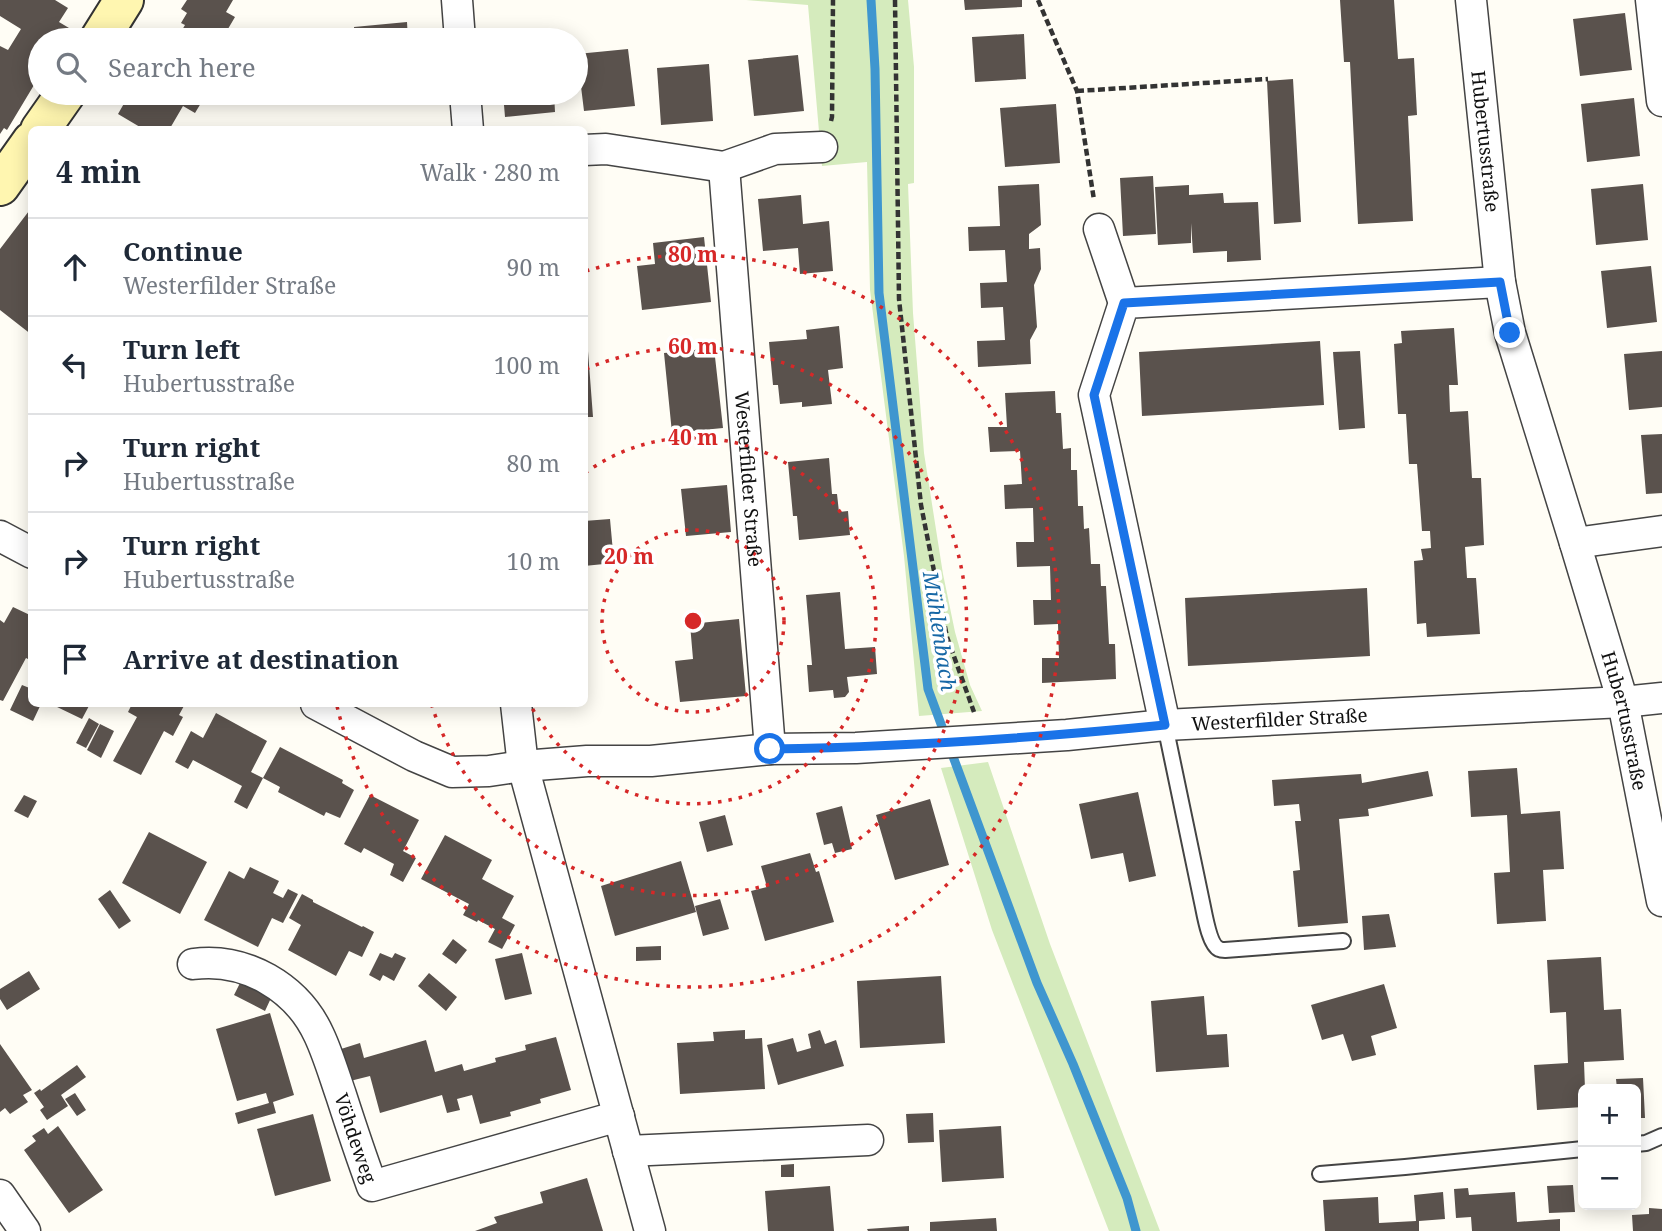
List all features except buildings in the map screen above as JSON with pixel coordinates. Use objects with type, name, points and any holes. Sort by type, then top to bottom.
[{"type":"main road","points":[[43,126],[57,105]]},
{"type":"main road","points":[[0,186],[28,147]]},
{"type":"street","points":[[457,0],[459,28]]},
{"type":"street","name":"Hubertusstraße","points":[[1471,0],[1500,282],[1510,333],[1623,702],[1662,901]]},
{"type":"street","points":[[1651,0],[1662,101]]},
{"type":"street","points":[[466,105],[468,126]]},
{"type":"street","points":[[588,150],[606,149],[724,167],[775,149],[822,146]]},
{"type":"street","name":"Westerfilder Straße","points":[[724,167],[770,749]]},
{"type":"street","points":[[1098,229],[1124,303],[1094,395],[1165,725]]},
{"type":"street","points":[[1124,303],[1500,282]]},
{"type":"street","points":[[1575,543],[1662,531]]},
{"type":"street","points":[[0,536],[28,551]]},
{"type":"street","name":"Westerfilder Straße","points":[[322,707],[433,765],[452,772],[587,761],[651,761],[770,749],[856,748],[1067,735],[1165,725],[1662,698]]},
{"type":"street","points":[[516,707],[523,766],[650,1231]]},
{"type":"street","name":"Vöhdeweg","points":[[193,964],[228,964],[252,971],[276,983],[306,1013],[323,1043],[372,1186],[619,1116]]},
{"type":"street","points":[[628,1151],[868,1140]]},
{"type":"street","points":[[0,1195],[25,1231]]},
{"type":"lane","points":[[1165,725],[1203,907],[1216,947],[1225,950],[1343,941]]},
{"type":"lane","points":[[1641,1144],[1662,1136]]},
{"type":"lane","points":[[1320,1174],[1578,1150]]},
{"type":"path","points":[[822,146],[832,117],[833,0]]},
{"type":"path","points":[[895,0],[899,299],[921,505],[947,637],[984,739]]},
{"type":"path","points":[[1038,0],[1077,92],[1098,229]]},
{"type":"path","points":[[1077,92],[1268,79]]},
{"type":"green space","points":[[746,0],[908,0],[914,67],[914,183],[908,184],[913,313],[924,453],[955,632],[970,685],[982,711],[919,716],[904,556],[870,290],[867,162],[822,166],[808,5]]},
{"type":"green space","points":[[988,762],[1050,944],[1160,1231],[1109,1231],[992,930],[941,768]]},
{"type":"waterway","name":"Mühlenbach","points":[[871,0],[875,69],[879,293],[928,689],[1037,983],[1127,1198],[1136,1231]]},
{"type":"route","points":[[770,749],[856,748],[1067,735],[1165,725],[1094,395],[1124,303],[1500,282],[1510,333]]}]
